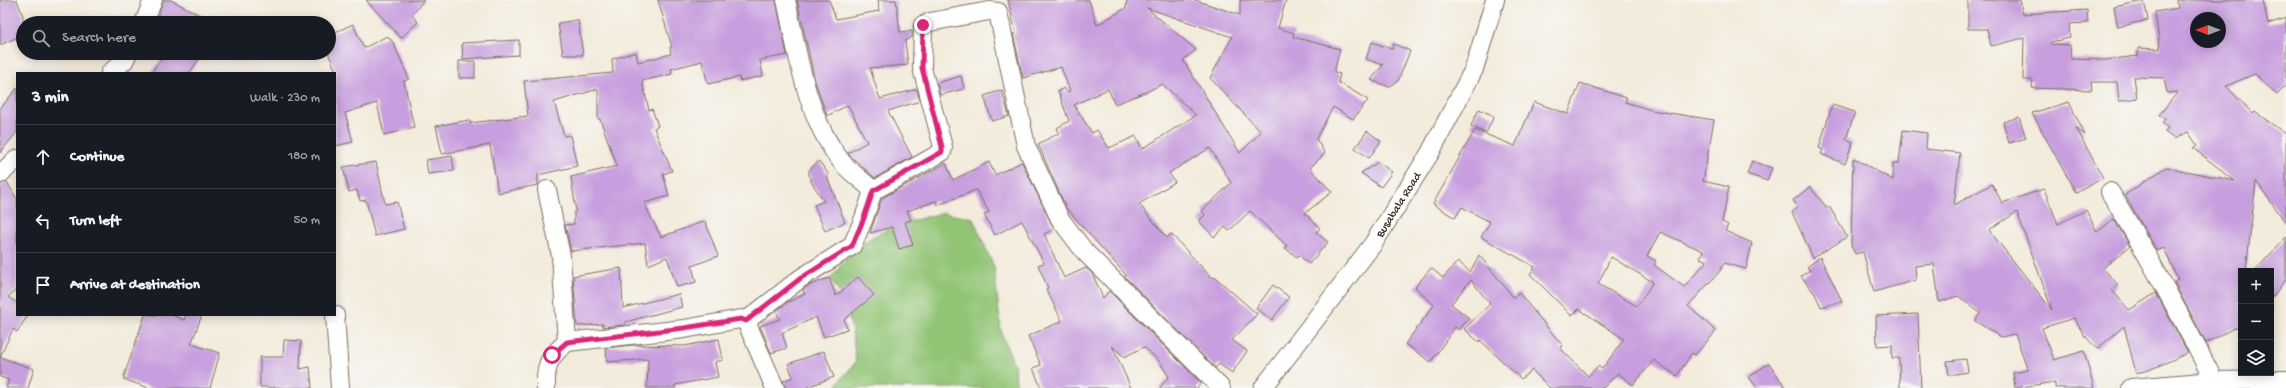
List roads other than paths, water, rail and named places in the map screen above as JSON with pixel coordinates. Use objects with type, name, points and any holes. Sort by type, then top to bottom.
[{"type":"street","points":[[147,16],[153,0]]},
{"type":"street","points":[[786,0],[809,98],[826,139],[842,163],[873,191]]},
{"type":"street","name":"Busabala Road","points":[[1263,388],[1374,244],[1430,153],[1474,69],[1495,0]]},
{"type":"street","points":[[746,321],[801,278],[852,246],[864,218],[873,191],[942,152],[922,68],[923,26],[989,11],[998,12],[1026,146],[1060,219],[1085,252],[1221,388]]},
{"type":"street","points":[[111,72],[124,60]]},
{"type":"street","points":[[0,174],[16,160]]},
{"type":"street","points":[[547,190],[561,256],[567,342]]},
{"type":"street","points":[[2110,192],[2142,244],[2155,271],[2167,289],[2214,381]]},
{"type":"street","points":[[335,316],[340,388]]},
{"type":"street","points":[[546,388],[548,364],[552,355],[567,342],[684,328],[741,319],[746,321],[775,388]]},
{"type":"street","points":[[2131,388],[2214,381],[2286,380]]}]
